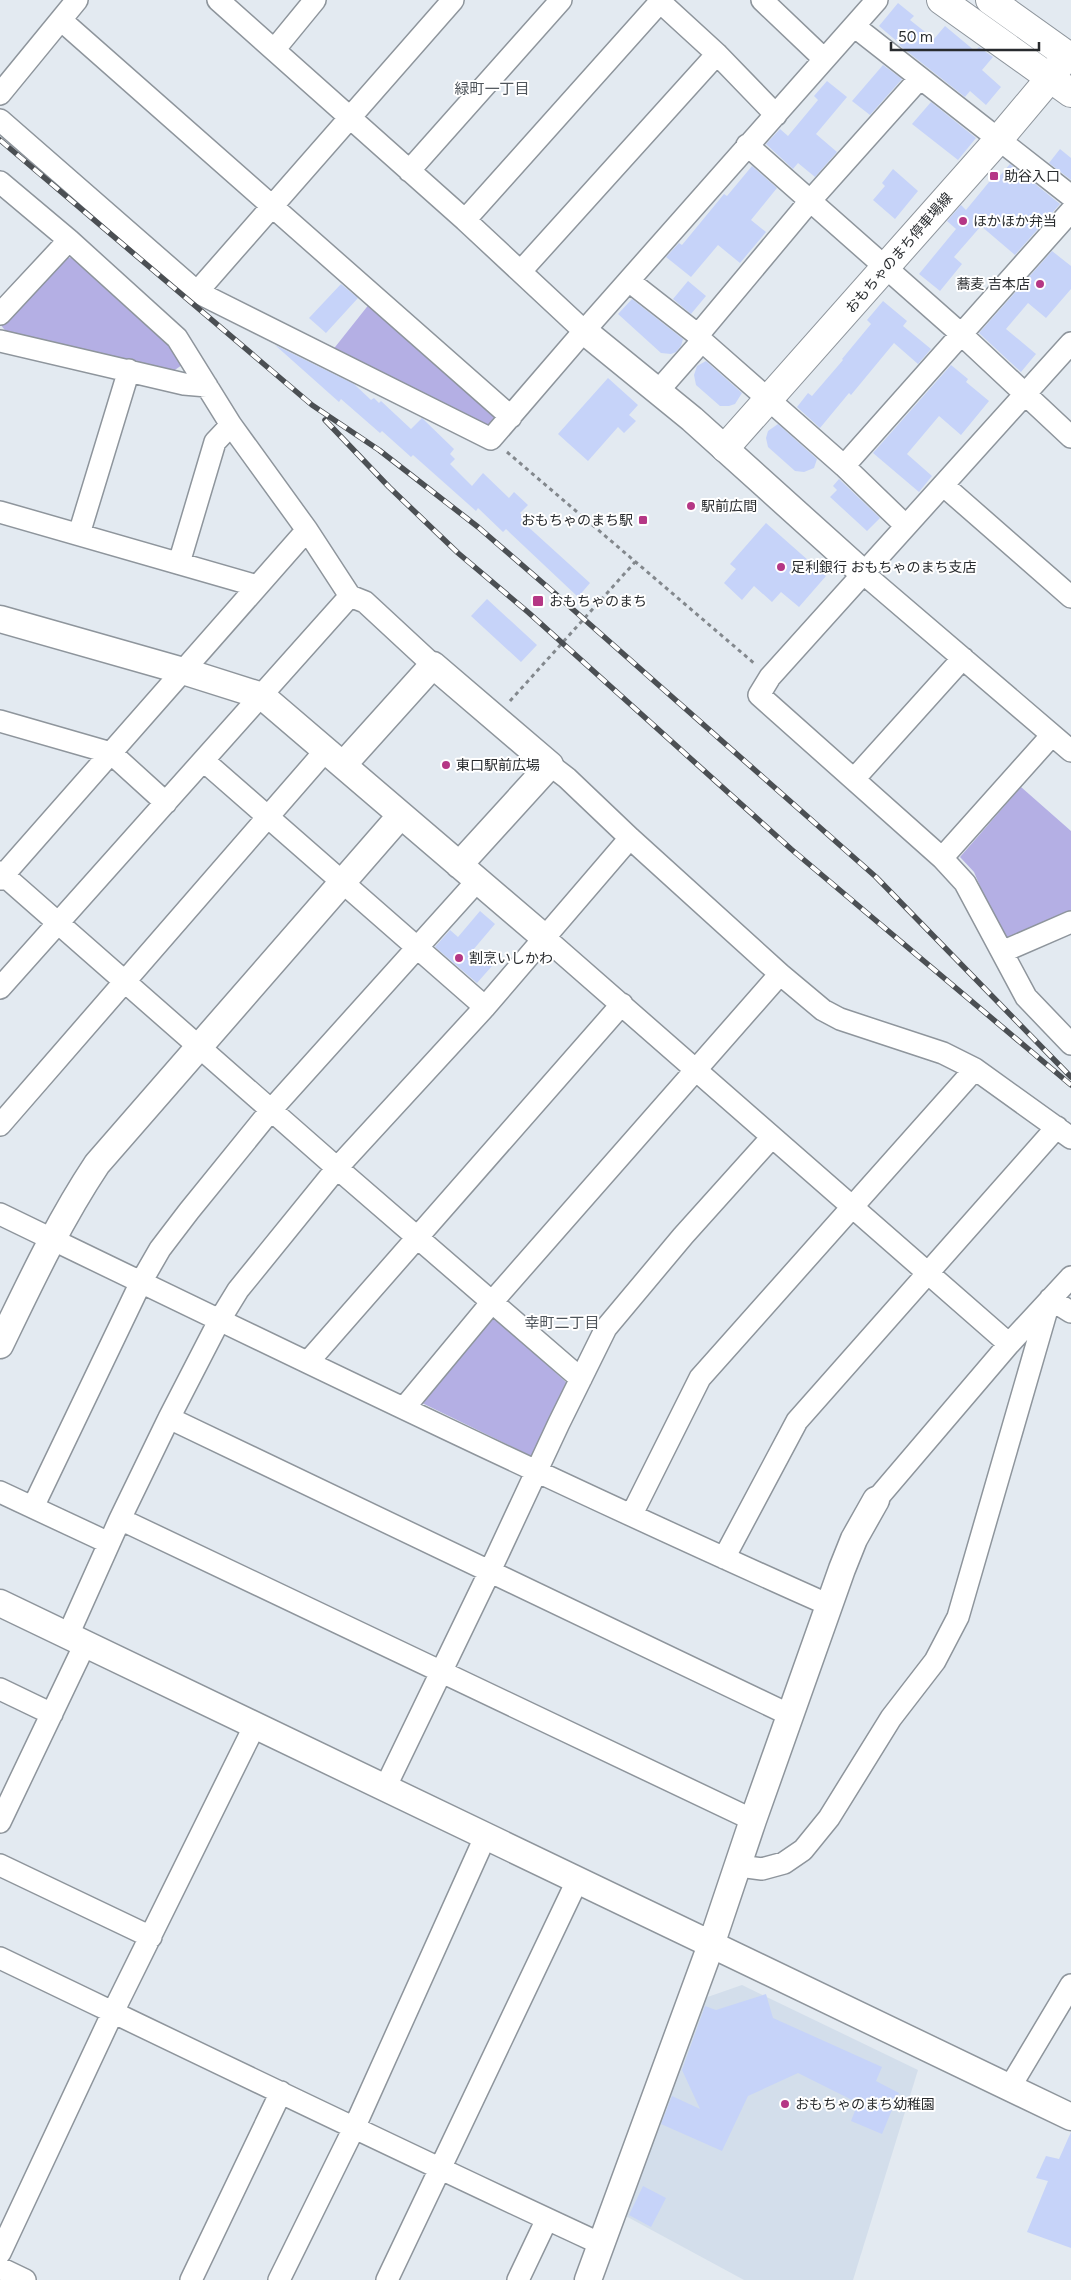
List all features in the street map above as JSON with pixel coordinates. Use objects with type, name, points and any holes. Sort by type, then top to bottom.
[{"type":"main road","points":[[941,0],[1061,85]]},
{"type":"main road","points":[[990,0],[1070,53]]},
{"type":"main road","name":"おもちゃのまち停車場線","points":[[725,448],[999,139],[1061,85],[1070,53]]},
{"type":"street","points":[[0,94],[77,0]]},
{"type":"street","points":[[218,0],[521,270],[584,331],[725,448],[863,573],[1071,751]]},
{"type":"street","points":[[274,50],[315,0]]},
{"type":"street","points":[[197,292],[270,206],[453,0]]},
{"type":"street","points":[[409,171],[561,0]]},
{"type":"street","points":[[762,0],[824,59]]},
{"type":"street","points":[[0,120],[197,292],[491,439],[747,145],[776,115],[877,0]]},
{"type":"street","points":[[465,220],[659,1],[717,54],[776,115]]},
{"type":"street","points":[[61,20],[511,417]]},
{"type":"street","points":[[854,26],[1071,196]]},
{"type":"street","points":[[521,270],[717,54]]},
{"type":"street","points":[[658,391],[810,201],[920,78]]},
{"type":"street","points":[[747,145],[961,334],[1071,437]]},
{"type":"street","points":[[0,182],[70,240],[177,338],[231,425],[306,530],[350,596],[365,602],[433,665],[496,716],[567,778],[780,974],[823,1010],[840,1019],[943,1053],[975,1068],[1064,1133],[929,1273],[797,1421],[724,1558]]},
{"type":"street","points":[[844,466],[1071,211]]},
{"type":"street","points":[[0,314],[70,240]]},
{"type":"street","points":[[629,281],[700,338],[768,401],[844,466],[906,526]]},
{"type":"street","points":[[0,341],[184,384],[207,386]]},
{"type":"street","points":[[1071,343],[770,677],[759,694],[855,778],[942,858],[965,882],[1026,997],[1071,1044]]},
{"type":"street","points":[[79,534],[129,370]]},
{"type":"street","points":[[179,562],[216,442],[231,425]]},
{"type":"street","points":[[943,485],[1071,597]]},
{"type":"street","points":[[0,512],[257,586]]},
{"type":"street","points":[[306,530],[1,876],[125,981],[270,1110],[581,1379]]},
{"type":"street","points":[[0,988],[350,596]]},
{"type":"street","points":[[0,619],[183,671],[262,696],[622,1004],[1009,1344]]},
{"type":"street","points":[[855,778],[964,658]]},
{"type":"street","points":[[0,1125],[267,818],[433,665]]},
{"type":"street","points":[[0,721],[111,753],[166,803]]},
{"type":"street","points":[[942,858],[1052,735]]},
{"type":"street","points":[[204,761],[485,1007]]},
{"type":"street","points":[[33,1507],[141,1282],[160,1249],[270,1110],[417,948],[469,873],[550,765]]},
{"type":"street","points":[[0,1345],[52,1239],[73,1200],[97,1164],[401,814]]},
{"type":"street","points":[[0,1822],[52,1714],[109,1543],[120,1518],[219,1320],[238,1290],[337,1168],[485,1007],[630,838]]},
{"type":"street","points":[[1002,952],[1071,922]]},
{"type":"street","points":[[404,1408],[492,1302],[780,974]]},
{"type":"street","points":[[308,1362],[622,1004]]},
{"type":"street","points":[[632,1514],[700,1378],[975,1068]]},
{"type":"street","points":[[385,1788],[606,1328],[683,1236],[772,1136]]},
{"type":"street","points":[[0,1214],[404,1408],[724,1558],[829,1605]]},
{"type":"street","points":[[588,2280],[712,1945],[739,1866],[752,1820],[854,1539],[876,1500],[1009,1344],[1071,1277]]},
{"type":"street","points":[[1050,1299],[1071,1312]]},
{"type":"street","points":[[739,1866],[762,1869],[784,1863],[803,1850],[829,1818],[891,1718],[935,1662],[958,1617],[1050,1299]]},
{"type":"street","points":[[169,1418],[790,1715]]},
{"type":"street","points":[[0,1492],[109,1543]]},
{"type":"street","points":[[120,1518],[752,1820]]},
{"type":"street","points":[[0,1603],[1071,2117]]},
{"type":"street","points":[[0,1689],[52,1714]]},
{"type":"street","points":[[0,2253],[114,2012],[255,1725]]},
{"type":"street","points":[[279,2280],[355,2126],[486,1835]]},
{"type":"street","points":[[0,1865],[151,1937]]},
{"type":"street","points":[[387,2280],[578,1879]]},
{"type":"street","points":[[0,1958],[355,2126],[440,2170],[601,2244]]},
{"type":"street","points":[[1010,2087],[1071,1985]]},
{"type":"street","points":[[191,2280],[281,2092]]},
{"type":"street","points":[[518,2280],[547,2219]]},
{"type":"street","points":[[0,2268],[25,2280]]},
{"type":"path","points":[[491,439],[770,677]]},
{"type":"path","points":[[496,716],[635,562]]},
{"type":"shaded area","points":[[77,257],[168,341],[182,365],[169,374],[8,334],[0,324],[63,258]]},
{"type":"shaded area","points":[[374,298],[511,417],[491,439],[328,356]]},
{"type":"shaded area","points":[[1021,787],[1071,831],[1071,910],[1004,943],[974,872],[960,857]]},
{"type":"shaded area","points":[[493,1315],[568,1384],[531,1456],[420,1402]]},
{"type":"shaded area","name":"おもちゃのまち幼稚園","points":[[742,1985],[918,2070],[853,2280],[744,2280],[622,2214],[699,2000]]},
{"type":"building","points":[[898,3],[914,16],[910,20],[934,39],[945,26],[975,51],[979,47],[993,57],[982,70],[1001,87],[986,105],[970,91],[965,97],[899,45],[879,26]]},
{"type":"building","points":[[883,65],[902,79],[870,115],[852,101]]},
{"type":"building","points":[[827,81],[847,97],[816,134],[837,152],[815,177],[798,163],[793,169],[766,144],[780,129],[788,136],[818,100],[814,96]]},
{"type":"building","points":[[931,102],[976,138],[958,160],[912,124]]},
{"type":"building","points":[[1060,149],[1071,158],[1071,180],[1049,163]]},
{"type":"building","points":[[1010,164],[1060,204],[1015,255],[981,226],[954,257],[962,264],[940,291],[919,274],[956,229],[947,221],[961,205],[966,210],[994,176],[997,179]]},
{"type":"building","points":[[752,166],[777,188],[751,220],[766,232],[740,263],[718,245],[691,277],[666,257],[679,243],[682,245],[724,194],[727,196]]},
{"type":"building","points":[[893,169],[918,191],[895,219],[873,200],[885,186],[882,183]]},
{"type":"building","points":[[1052,251],[1071,266],[1071,289],[1046,318],[1028,303],[1006,329],[1036,354],[1021,372],[979,333]]},
{"type":"building","points":[[688,281],[706,296],[691,314],[673,299]]},
{"type":"building","points":[[341,284],[358,298],[326,333],[309,318]]},
{"type":"building","points":[[632,299],[683,339],[681,346],[676,352],[671,354],[661,353],[618,314]]},
{"type":"building","points":[[883,301],[907,321],[903,326],[931,349],[918,364],[894,343],[851,395],[849,393],[820,428],[797,407],[808,393],[812,396],[843,360],[871,324],[867,320]]},
{"type":"building","points":[[275,345],[354,384],[371,400],[374,398],[379,403],[381,401],[411,429],[422,418],[454,449],[450,454],[455,459],[450,464],[472,486],[483,473],[509,498],[514,492],[528,505],[520,513],[525,518],[522,520],[525,524],[590,583],[578,597],[506,529],[503,532],[478,508],[476,511],[413,455],[411,457],[382,431],[380,433],[341,399],[339,402]]},
{"type":"building","points":[[706,361],[742,393],[735,404],[720,406],[696,385],[694,375],[697,366]]},
{"type":"building","points":[[951,365],[968,379],[966,382],[989,401],[961,435],[939,416],[907,454],[932,476],[919,492],[873,453]]},
{"type":"building","points":[[608,378],[638,405],[629,415],[636,421],[624,433],[618,427],[588,461],[558,434]]},
{"type":"building","points":[[778,424],[817,459],[814,468],[804,472],[795,471],[768,447],[766,438],[768,431]]},
{"type":"building","points":[[839,479],[880,518],[867,531],[830,497],[837,490],[833,486]]},
{"type":"building","points":[[766,523],[826,576],[799,607],[781,592],[772,602],[754,586],[742,600],[724,583],[736,569],[730,564]]},
{"type":"building","points":[[487,599],[537,645],[521,662],[471,616]]},
{"type":"building","points":[[480,911],[495,924],[473,950],[492,966],[477,983],[435,947],[450,930],[458,937]]},
{"type":"building","points":[[766,1994],[773,2018],[882,2067],[876,2081],[899,2093],[882,2134],[851,2121],[858,2103],[798,2073],[748,2096],[722,2151],[661,2124],[672,2096],[700,2109],[682,2070],[705,2006],[716,2010]]},
{"type":"building","points":[[1071,2132],[1071,2248],[1027,2232],[1048,2181],[1036,2178],[1046,2156],[1059,2159]]},
{"type":"building","points":[[643,2186],[666,2198],[651,2227],[629,2215]]},
{"type":"railway","points":[[0,140],[312,405],[379,450],[478,527],[551,590],[876,877],[1071,1077]]},
{"type":"railway","points":[[325,420],[389,487],[458,553],[529,613],[791,849],[1071,1085]]},
{"type":"place","name":"助谷入口","points":[[994,176]]},
{"type":"place","name":"ほかほか弁当","points":[[963,221]]},
{"type":"place","name":"蕎麦 吉本店","points":[[1040,284]]},
{"type":"place","name":"駅前広間","points":[[691,506]]},
{"type":"place","name":"おもちゃのまち駅","points":[[643,520]]},
{"type":"place","name":"足利銀行 おもちゃのまち支店","points":[[781,567]]},
{"type":"place","name":"おもちゃのまち","points":[[538,601]]},
{"type":"place","name":"東口駅前広場","points":[[446,765]]},
{"type":"place","name":"割烹いしかわ","points":[[459,958]]},
{"type":"place","name":"おもちゃのまち幼稚園","points":[[785,2104]]},
{"type":"district","name":"緑町一丁目","points":[[492,89]]},
{"type":"district","name":"幸町二丁目","points":[[562,1323]]}]
